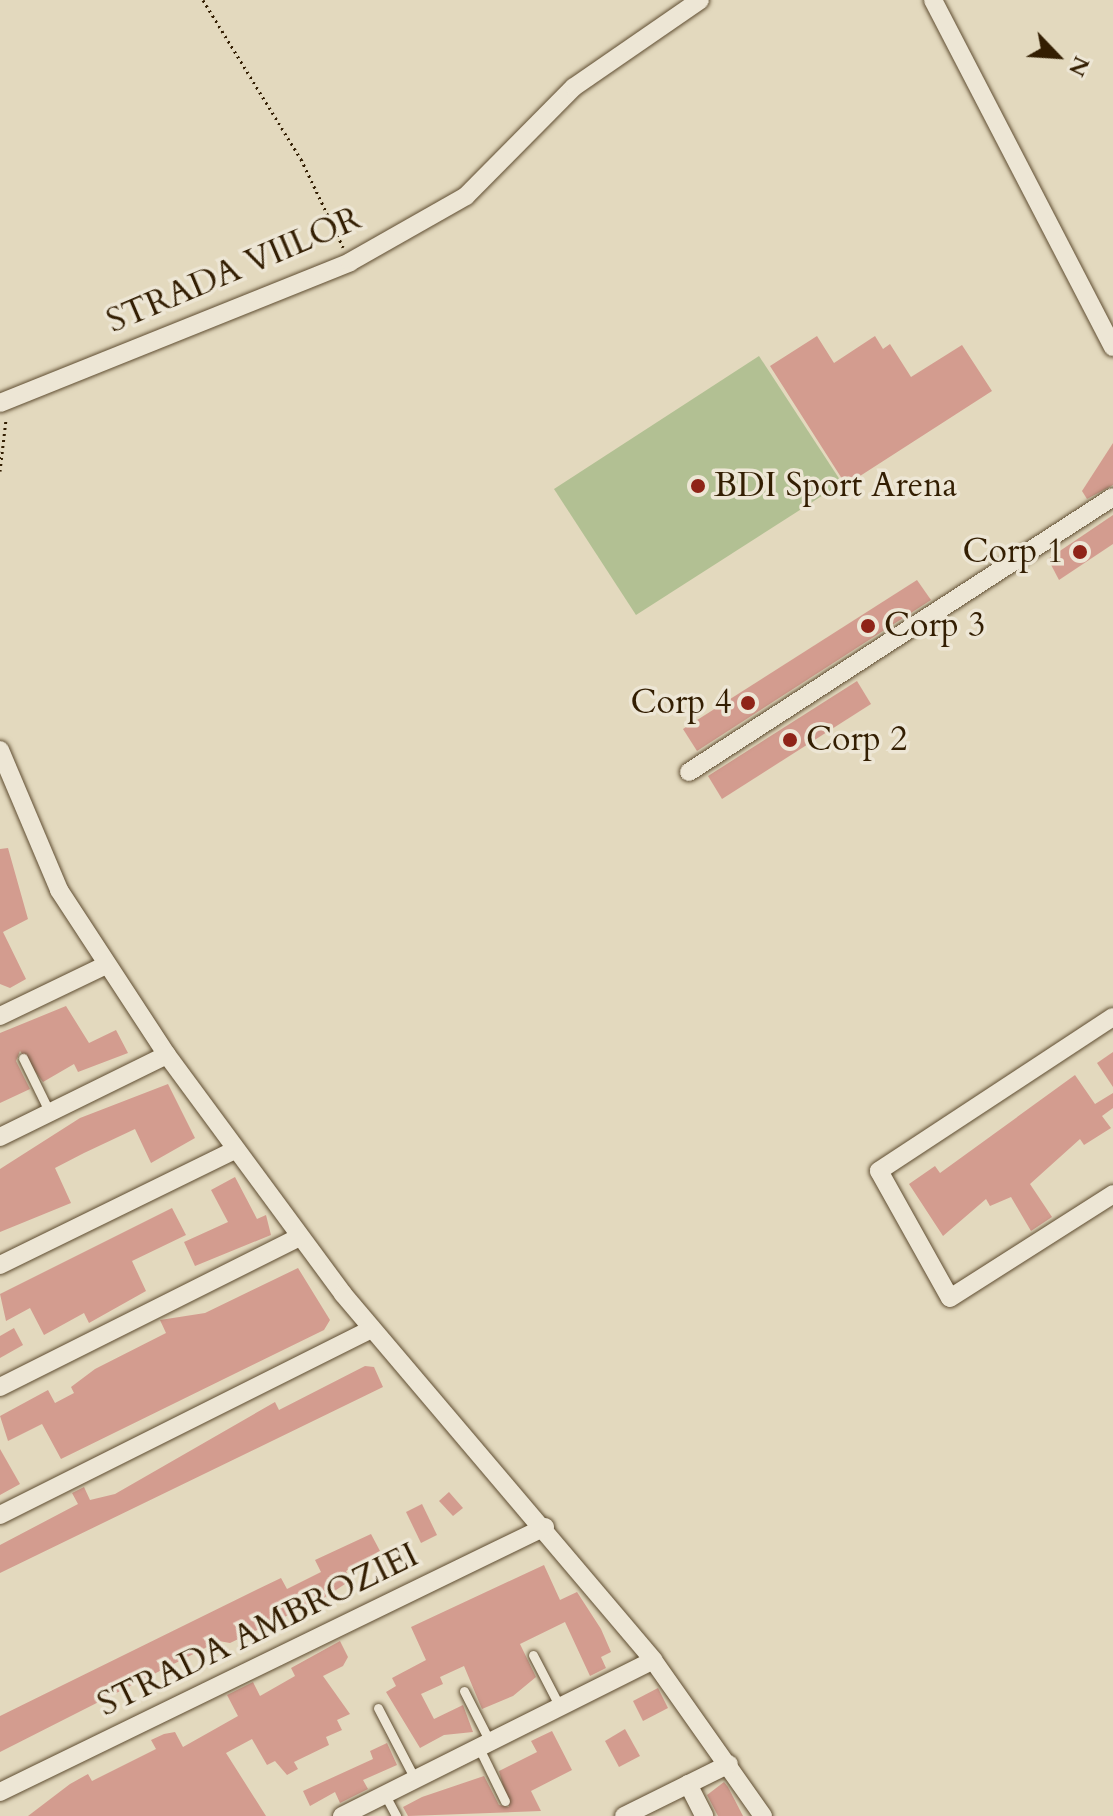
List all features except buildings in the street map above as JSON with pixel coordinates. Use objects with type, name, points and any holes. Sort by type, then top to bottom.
[{"type":"street","name":"STRADA VIILOR","points":[[4,401],[350,262],[466,196],[551,110],[602,65],[700,0]]},
{"type":"street","points":[[933,0],[1111,338]]},
{"type":"street","points":[[689,772],[1113,497]]},
{"type":"street","points":[[0,750],[4,774],[59,890],[167,1055],[298,1238],[475,1456],[545,1527],[653,1660],[763,1816]]},
{"type":"street","points":[[0,1016],[106,965]]},
{"type":"street","points":[[1113,1017],[879,1171],[950,1298],[1113,1194]]},
{"type":"street","points":[[0,1137],[167,1055]]},
{"type":"street","points":[[0,1265],[235,1150]]},
{"type":"street","points":[[0,1387],[298,1238]]},
{"type":"street","points":[[0,1515],[371,1329]]},
{"type":"street","name":"STRADA AMBROZIEI","points":[[0,1792],[545,1527]]},
{"type":"street","points":[[342,1816],[653,1660]]},
{"type":"street","points":[[624,1816],[729,1764]]},
{"type":"street","points":[[688,1784],[704,1816]]},
{"type":"lane","points":[[23,1058],[50,1113]]},
{"type":"lane","points":[[533,1655],[560,1707]]},
{"type":"lane","points":[[464,1691],[505,1801]]},
{"type":"lane","points":[[378,1708],[415,1780]]},
{"type":"lane","points":[[385,1795],[396,1816]]},
{"type":"path","points":[[203,0],[301,159],[350,262]]},
{"type":"path","points":[[0,471],[4,401]]},
{"type":"green space","name":"BDI Sport Arena","points":[[759,356],[842,483],[636,615],[554,489]]},
{"type":"place","name":"BDI Sport Arena","points":[[698,486]]},
{"type":"place","name":"Corp 1","points":[[1080,552]]},
{"type":"place","name":"Corp 3","points":[[868,626]]},
{"type":"place","name":"Corp 4","points":[[748,703]]},
{"type":"place","name":"Corp 2","points":[[790,740]]}]
